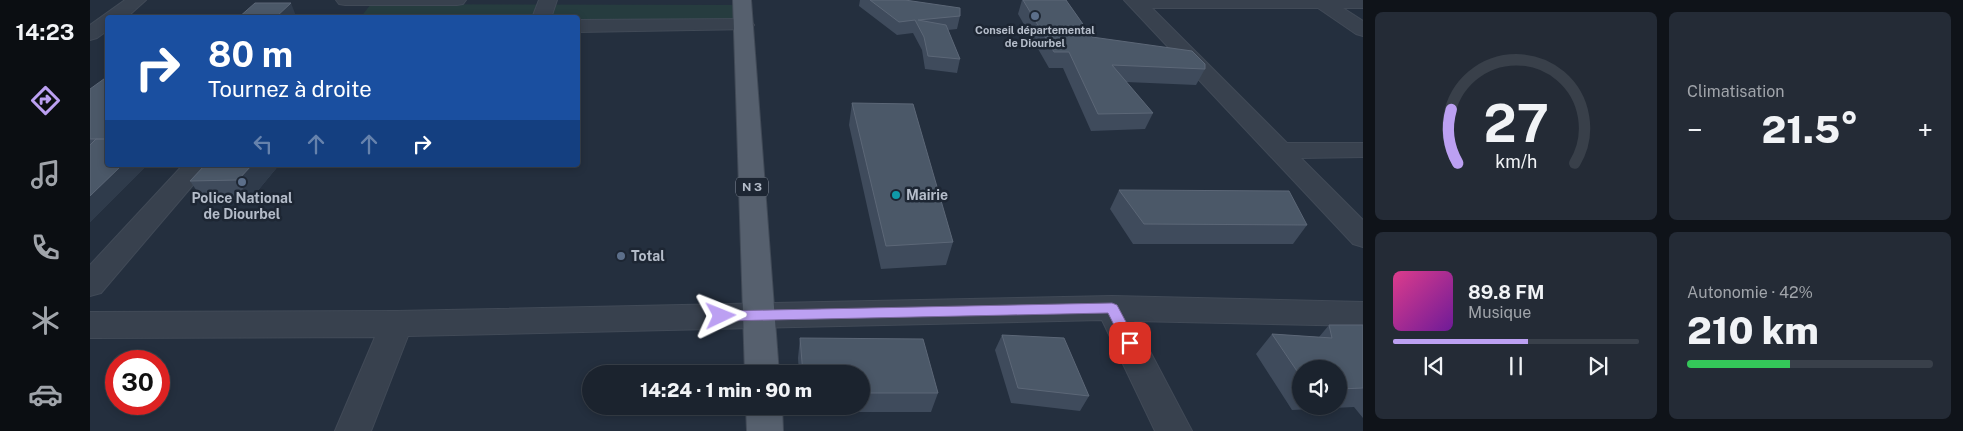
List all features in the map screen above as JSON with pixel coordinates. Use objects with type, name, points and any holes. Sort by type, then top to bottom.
[{"type":"main road","name":"N 3","points":[[742,0],[762,365]]},
{"type":"main road","points":[[764,415],[765,431]]},
{"type":"street","points":[[117,15],[138,0]]},
{"type":"street","points":[[342,4],[457,0]]},
{"type":"street","points":[[542,15],[548,0]]},
{"type":"street","points":[[1135,2],[1363,3]]},
{"type":"street","points":[[1135,2],[1363,237]]},
{"type":"street","points":[[1322,3],[1363,30]]},
{"type":"street","points":[[90,34],[105,24]]},
{"type":"street","points":[[580,26],[744,26]]},
{"type":"street","points":[[1280,151],[1363,150]]},
{"type":"street","points":[[90,285],[195,167]]},
{"type":"street","points":[[1112,308],[1174,431]]},
{"type":"street","points":[[90,325],[397,324],[1112,308],[1363,314]]},
{"type":"street","points":[[353,431],[397,324]]},
{"type":"green space","points":[[371,4],[734,5],[734,20],[580,19],[580,15],[362,15]]},
{"type":"building","points":[[870,0],[905,0],[960,8],[960,16],[918,20],[946,25],[960,59],[928,56],[924,37],[915,20],[899,22]]},
{"type":"building","points":[[1023,0],[1066,0],[1092,37],[1192,51],[1205,64],[1205,69],[1112,65],[1153,113],[1098,114],[1069,52],[1054,52]]},
{"type":"building","points":[[255,3],[291,3],[278,15],[241,15]]},
{"type":"building","points":[[105,78],[105,139],[90,139],[90,89]]},
{"type":"building","name":"Mairie","points":[[852,103],[913,104],[953,242],[886,246]]},
{"type":"building","points":[[96,139],[105,139],[105,167],[120,167],[90,196],[90,145]]},
{"type":"building","points":[[203,167],[250,167],[238,180],[190,181]]},
{"type":"building","points":[[1119,190],[1289,191],[1307,225],[1144,224]]},
{"type":"building","points":[[1329,325],[1363,325],[1363,388],[1347,389],[1347,360],[1292,360],[1292,364],[1272,334],[1332,338]]},
{"type":"building","points":[[1002,335],[1064,338],[1089,396],[1018,388]]},
{"type":"building","points":[[800,338],[923,339],[938,393],[870,393],[870,365],[802,365]]},
{"type":"place","name":"Conseil départemental de Diourbel","points":[[1035,16]]},
{"type":"place","name":"Police National de Diourbel","points":[[242,182]]},
{"type":"place","name":"Mairie","points":[[896,195]]},
{"type":"place","name":"Total","points":[[621,256]]},
{"type":"route","points":[[721,316],[1112,308],[1130,343]]}]
